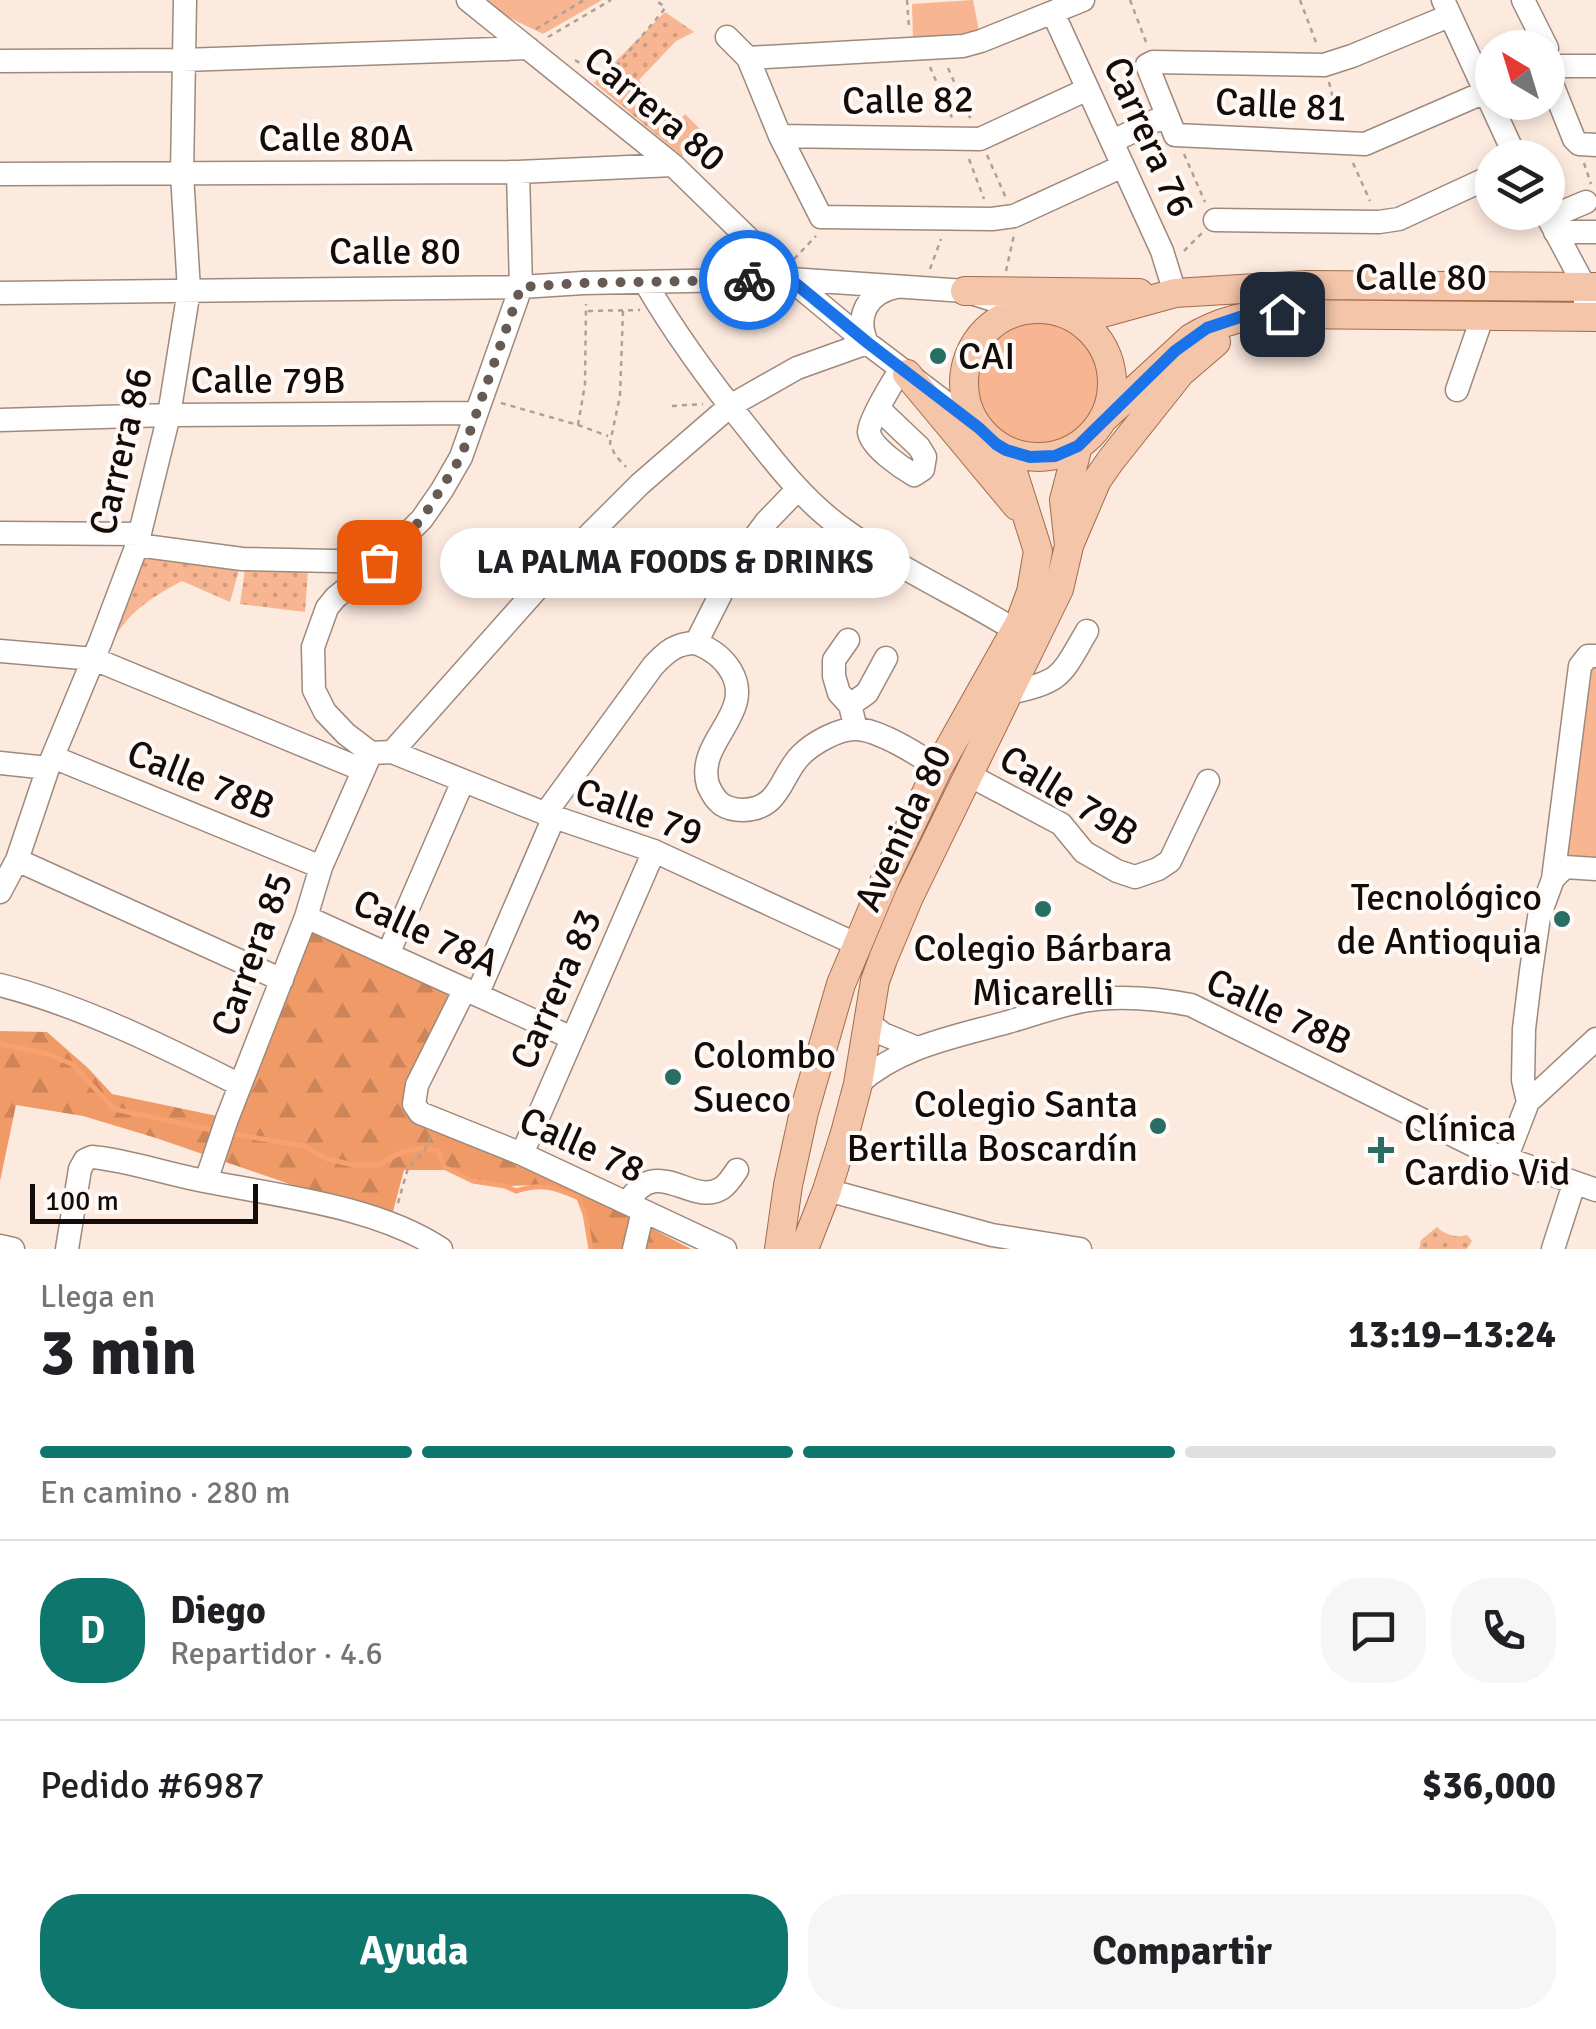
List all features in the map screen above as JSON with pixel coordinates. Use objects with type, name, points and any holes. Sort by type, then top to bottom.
[{"type":"main road","name":"Calle 80","points":[[1077,320],[1171,280],[1590,287]]},
{"type":"main road","points":[[964,291],[1171,280]]},
{"type":"main road","points":[[1026,310],[1061,313],[1077,320],[1098,339],[1110,365],[1112,393],[1092,434],[1066,452],[1042,457],[1006,450],[986,437],[966,401],[964,386],[969,356],[986,331],[1026,310]]},
{"type":"main road","points":[[1069,546],[1097,480],[1181,372],[1233,332],[1282,314]]},
{"type":"main road","name":"Calle 80","points":[[1102,420],[1175,351],[1207,328],[1246,315],[1590,316]]},
{"type":"main road","points":[[904,372],[1028,519]]},
{"type":"main road","name":"Avenida 80","points":[[804,1249],[846,1134],[875,981],[883,959],[909,897],[1059,589],[1069,546],[1064,500],[1078,446]]},
{"type":"main road","name":"Avenida 80","points":[[779,1249],[804,1112],[840,984],[938,768],[1015,630],[1031,592],[1038,551],[1006,450]]},
{"type":"main road","points":[[804,1112],[807,1140],[814,1150],[827,1150],[846,1134]]},
{"type":"street","name":"Carrera 86","points":[[6,876],[139,540],[169,416],[188,290],[182,174],[185,0]]},
{"type":"street","name":"Carrera 80","points":[[468,0],[531,42],[673,165],[786,275]]},
{"type":"street","points":[[748,58],[963,46],[1082,0]]},
{"type":"street","points":[[1523,0],[1536,30]]},
{"type":"street","points":[[1112,142],[1171,125],[1150,64],[1324,65],[1352,56],[1446,8],[1475,63]]},
{"type":"street","name":"Carrera 76","points":[[1053,12],[1171,280]]},
{"type":"street","points":[[727,37],[748,58],[780,136],[821,216],[992,219],[1018,214],[1123,166]]},
{"type":"street","points":[[0,60],[183,60],[531,42]]},
{"type":"street","points":[[1565,63],[1596,66]]},
{"type":"street","name":"Calle 82","points":[[780,136],[980,139],[1088,89]]},
{"type":"street","name":"Calle 81","points":[[1171,125],[1365,144],[1475,96]]},
{"type":"street","points":[[1565,97],[1586,144]]},
{"type":"street","name":"Calle 80A","points":[[0,174],[518,172],[673,165]]},
{"type":"street","points":[[376,759],[346,734],[318,702],[312,661],[316,635],[326,608],[422,519],[461,457],[521,287],[518,172]]},
{"type":"street","points":[[1215,220],[1380,222],[1399,219],[1475,184]]},
{"type":"street","points":[[1565,210],[1589,193]]},
{"type":"street","points":[[1565,225],[1596,232]]},
{"type":"street","points":[[1555,230],[1590,287],[1590,316]]},
{"type":"street","points":[[786,275],[979,428]]},
{"type":"street","name":"Calle 80","points":[[0,293],[521,287],[786,275],[964,291],[1026,310]]},
{"type":"street","points":[[644,282],[730,406],[797,490],[837,524],[898,565],[1015,630]]},
{"type":"street","points":[[868,343],[861,323],[867,303],[883,290],[898,287]]},
{"type":"street","points":[[1457,390],[1483,315]]},
{"type":"street","name":"Carrera 85","points":[[209,1178],[321,867],[376,759],[640,484],[730,406],[796,368],[868,343]]},
{"type":"street","points":[[879,409],[904,372]]},
{"type":"street","name":"Calle 79B","points":[[0,420],[480,406]]},
{"type":"street","points":[[696,644],[740,558],[766,522],[797,490]]},
{"type":"street","points":[[0,533],[139,540],[242,560],[379,562]]},
{"type":"street","points":[[1008,693],[1051,682],[1062,673],[1087,631]]},
{"type":"street","points":[[471,992],[549,816],[653,666],[672,648],[696,644],[722,658],[733,675],[738,699],[710,753],[708,782],[718,801],[728,808],[742,810],[764,804],[778,792],[804,753],[838,732],[856,729],[850,704],[840,693],[834,676],[834,660],[848,640]]},
{"type":"street","name":"Calle 79","points":[[0,651],[94,659],[376,759],[463,781],[549,816],[654,851],[858,944]]},
{"type":"street","points":[[1528,1102],[1523,1080],[1524,1029],[1540,917],[1552,879],[1580,666],[1588,656],[1596,656]]},
{"type":"street","points":[[850,704],[867,693],[886,658]]},
{"type":"street","name":"Calle 79B","points":[[856,729],[896,742],[938,768]]},
{"type":"street","name":"Calle 78B","points":[[0,763],[51,762],[321,867]]},
{"type":"street","name":"Calle 79B","points":[[968,774],[1060,824],[1096,861],[1134,876],[1170,861],[1208,781]]},
{"type":"street","points":[[388,954],[463,781]]},
{"type":"street","name":"Carrera 83","points":[[522,1154],[654,851]]},
{"type":"street","points":[[1552,879],[1564,867],[1596,869]]},
{"type":"street","points":[[6,876],[282,980]]},
{"type":"street","name":"Calle 78A","points":[[306,917],[572,1038]]},
{"type":"street","points":[[0,985],[30,993],[133,1035],[240,1085]]},
{"type":"street","name":"Calle 78","points":[[471,992],[416,1084],[416,1109],[424,1116],[522,1154],[724,1249]]},
{"type":"street","name":"Calle 78B","points":[[858,1084],[890,1060],[917,1048],[1082,1001],[1158,998],[1191,1005],[1485,1152],[1585,1187]]},
{"type":"street","points":[[868,1022],[883,1034],[917,1048]]},
{"type":"street","points":[[1506,1159],[1528,1102],[1596,1039]]},
{"type":"street","points":[[67,1249],[80,1168],[92,1157],[209,1178],[346,1210],[441,1249]]},
{"type":"street","points":[[634,1249],[634,1192],[646,1182],[717,1192],[737,1170]]},
{"type":"street","points":[[1552,1249],[1585,1187]]},
{"type":"street","points":[[827,1190],[991,1242],[1080,1249]]},
{"type":"street","points":[[0,1246],[13,1249]]},
{"type":"path","points":[[531,42],[584,0]]},
{"type":"path","points":[[531,42],[611,0]]},
{"type":"path","points":[[568,55],[603,77],[664,11],[665,7],[654,0]]},
{"type":"path","points":[[908,0],[911,50]]},
{"type":"path","points":[[1130,0],[1150,64]]},
{"type":"path","points":[[1300,0],[1324,65],[1345,144],[1380,222]]},
{"type":"path","points":[[1171,125],[1215,220],[1171,280]]},
{"type":"path","points":[[1586,144],[1589,193]]},
{"type":"path","points":[[1001,292],[1018,214]]},
{"type":"path","points":[[786,275],[816,238],[823,223],[821,216]]},
{"type":"path","points":[[923,288],[949,219]]},
{"type":"path","points":[[578,425],[585,384],[587,311],[583,283]]},
{"type":"path","points":[[587,311],[661,310]]},
{"type":"path","points":[[623,311],[620,396],[610,442],[640,484]]},
{"type":"path","points":[[480,406],[578,425],[610,437]]},
{"type":"path","points":[[400,1234],[408,1168],[429,1142]]},
{"type":"shaded area","points":[[484,0],[602,0],[543,34]]},
{"type":"shaded area","points":[[973,0],[981,41],[913,40],[912,4]]},
{"type":"shaded area","points":[[665,12],[694,32],[676,41],[639,80],[680,120],[685,114],[703,132],[682,156],[594,83]]},
{"type":"shaded area","points":[[1038,318],[1063,323],[1084,336],[1097,357],[1102,382],[1097,407],[1084,428],[1063,441],[1038,446],[1013,441],[992,428],[979,407],[974,382],[979,357],[992,336],[1013,323]]},
{"type":"shaded area","points":[[137,545],[242,559],[230,602],[182,581],[143,605],[114,639]]},
{"type":"shaded area","points":[[245,569],[308,571],[305,612],[240,604]]},
{"type":"shaded area","points":[[1582,666],[1596,667],[1596,861],[1557,856]]},
{"type":"shaded area","points":[[1437,1227],[1451,1235],[1467,1235],[1472,1241],[1467,1249],[1419,1249],[1421,1240]]},
{"type":"green space","points":[[304,916],[464,991],[414,1104],[691,1249],[591,1249],[578,1198],[536,1185],[473,1181],[454,1170],[404,1170],[391,1219],[156,1138],[83,1116],[16,1105],[0,1181],[0,1031],[47,1032],[112,1094],[222,1117]]},
{"type":"waterway","points":[[0,1044],[48,1054],[72,1064],[114,1109],[217,1131]]},
{"type":"waterway","points":[[228,1133],[304,1146],[327,1159],[354,1165],[378,1165],[400,1153],[421,1148],[439,1151],[444,1167],[473,1181],[516,1191],[548,1187],[579,1198],[591,1249]]},
{"type":"way so far","points":[[379,562],[422,519],[461,457],[521,287],[749,280]]},
{"type":"place","name":"CAI","points":[[938,356]]},
{"type":"place","name":"LA PALMA FOODS & DRINKS","points":[[379,562]]},
{"type":"place","name":"Colegio Bárbara Micarelli","points":[[1043,909]]},
{"type":"place","name":"Tecnológico de Antioquia","points":[[1562,919]]},
{"type":"place","name":"Colombo Sueco","points":[[673,1077]]},
{"type":"place","name":"Colegio Santa Bertilla Boscardín","points":[[1158,1126]]},
{"type":"place","name":"Clínica Cardio Vid","points":[[1381,1150]]},
{"type":"route","points":[[749,280],[790,279],[986,437],[1006,450],[1030,457],[1055,456],[1078,446],[1175,351],[1207,328],[1246,315],[1282,314]]}]
